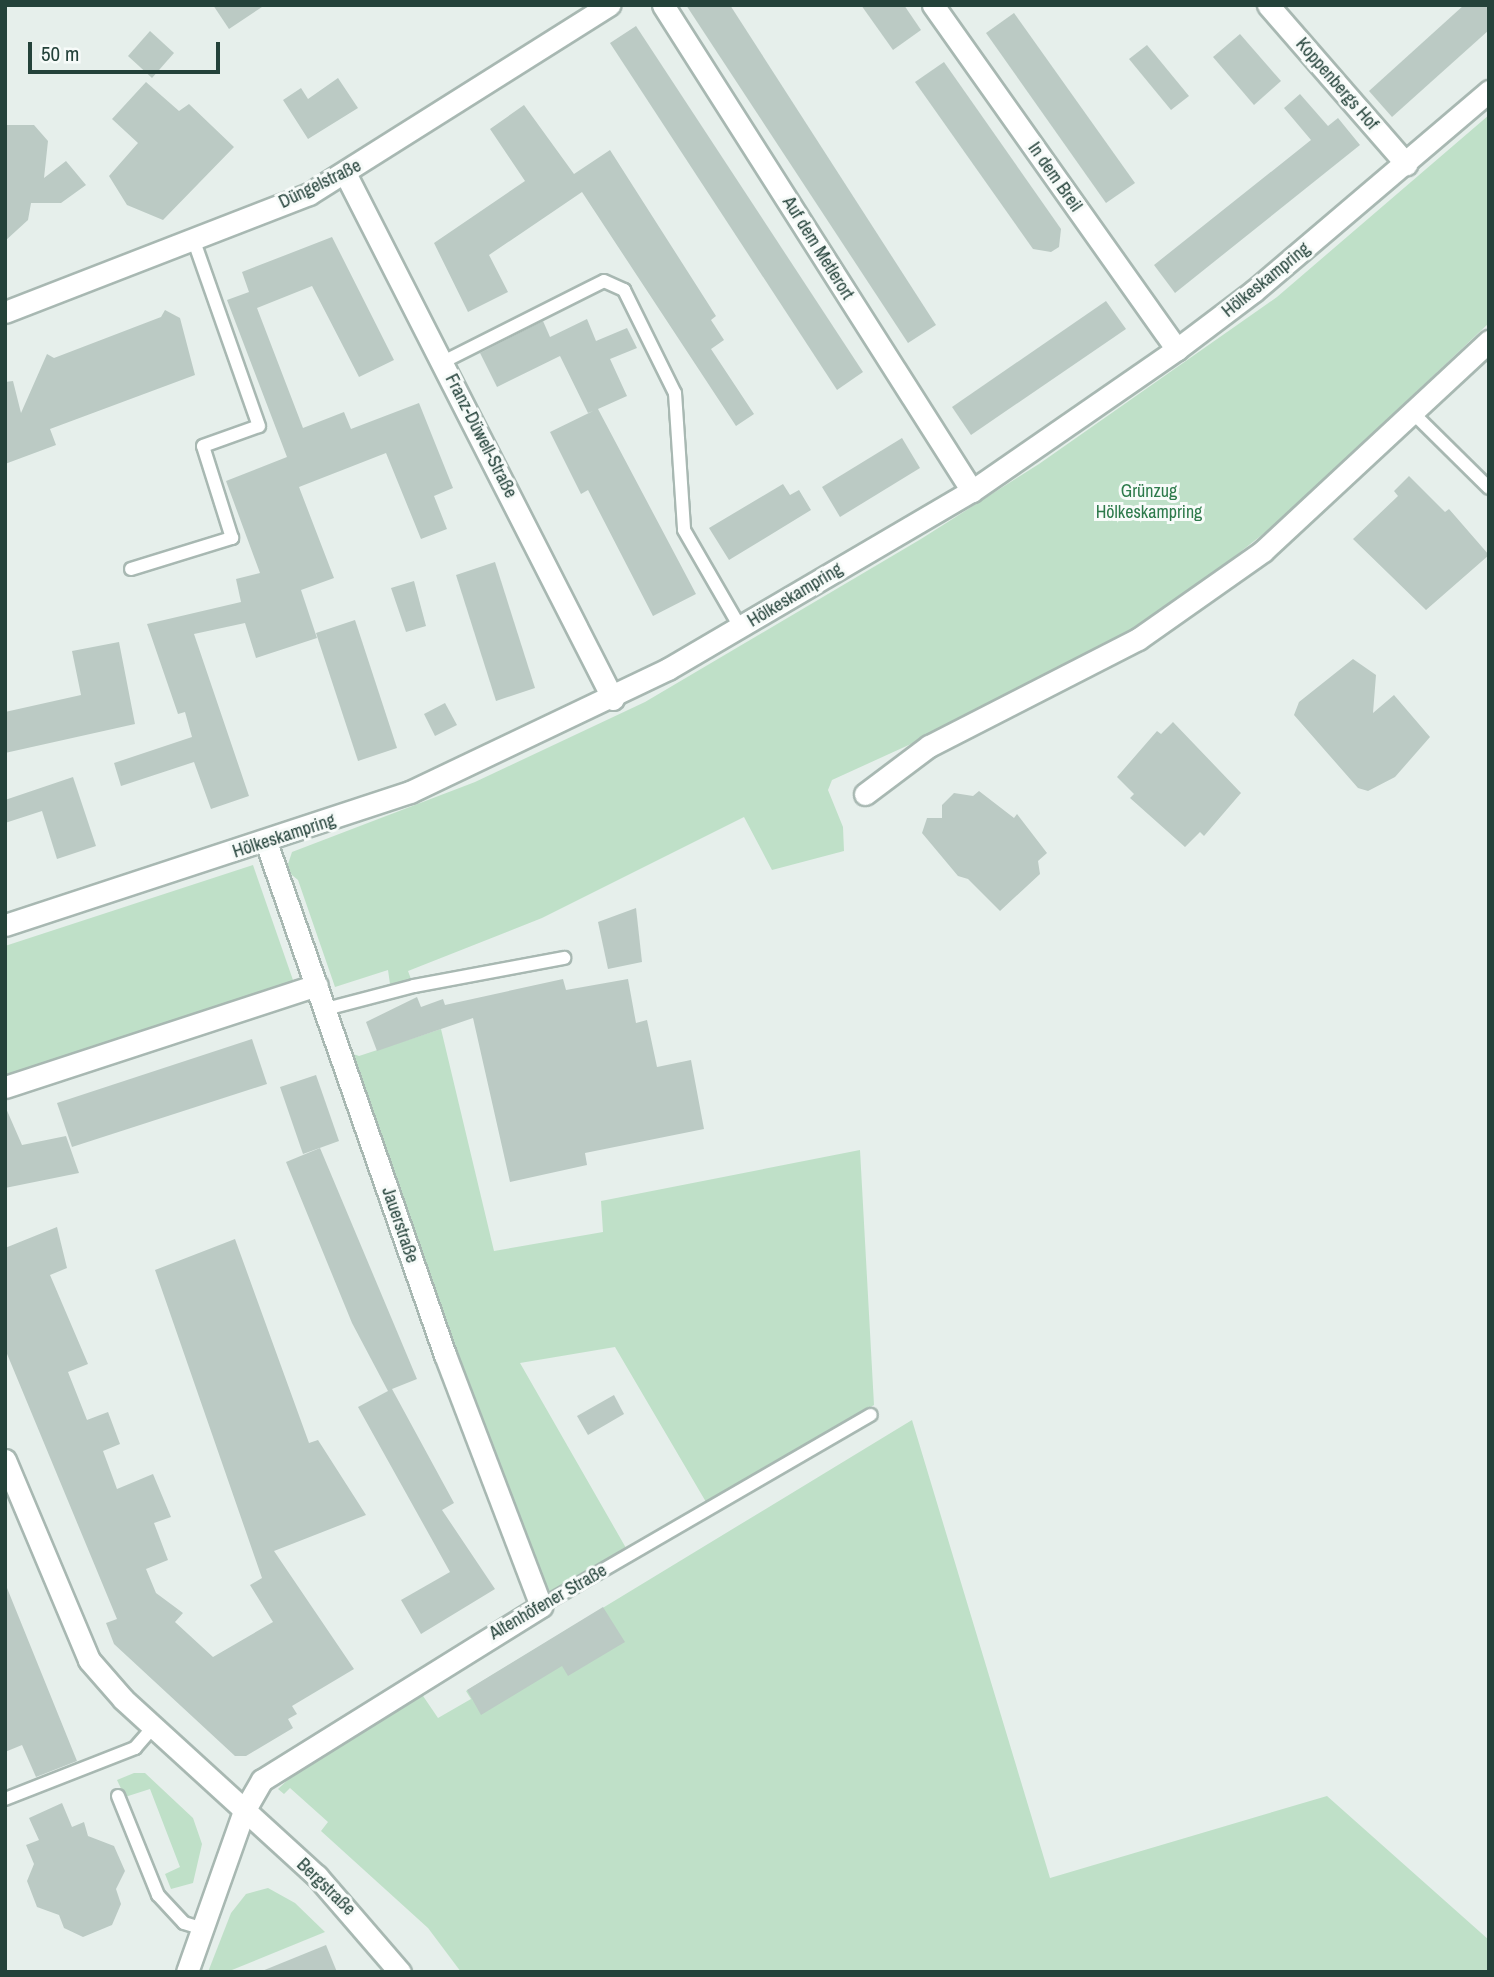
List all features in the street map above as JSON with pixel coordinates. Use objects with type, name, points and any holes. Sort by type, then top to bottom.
[{"type":"street","name":"Düngelstraße","points":[[5,312],[193,239],[346,174],[609,5]]},
{"type":"street","name":"Auf dem Metlerort","points":[[663,5],[972,491]]},
{"type":"street","name":"In dem Breil","points":[[933,5],[1177,349]]},
{"type":"street","name":"Koppenbergs Hof","points":[[1268,5],[1406,164]]},
{"type":"street","name":"Hölkeskampring","points":[[5,925],[266,842],[425,786],[613,699],[972,491],[1177,349],[1406,164],[1489,91]]},
{"type":"street","name":"Franz-Düwell-Straße","points":[[346,174],[613,699]]},
{"type":"street","points":[[865,794],[929,746],[1138,639],[1264,551],[1414,414],[1489,341]]},
{"type":"street","name":"Jauerstraße","points":[[266,842],[445,1355],[541,1606]]},
{"type":"street","points":[[5,1087],[317,985]]},
{"type":"street","points":[[5,1460],[75,1635],[89,1660],[153,1727],[244,1811]]},
{"type":"street","name":"Altenhöfener Straße","points":[[187,1972],[200,1928],[244,1811],[275,1770],[541,1606]]},
{"type":"street","name":"Bergstraße","points":[[244,1811],[337,1896],[400,1972]]},
{"type":"lane","points":[[131,569],[232,538],[203,446],[259,426],[193,239]]},
{"type":"lane","points":[[443,362],[604,281],[624,290],[675,393],[684,530],[740,627]]},
{"type":"lane","points":[[1414,414],[1489,488]]},
{"type":"lane","points":[[326,1009],[414,986],[564,958]]},
{"type":"lane","name":"Altenhöfener Straße","points":[[541,1606],[871,1415]]},
{"type":"lane","points":[[5,1798],[135,1748],[153,1727]]},
{"type":"lane","points":[[118,1796],[158,1895],[184,1923],[200,1928]]},
{"type":"green space","name":"Grünzug Hölkeskampring","points":[[1489,115],[1489,323],[1282,519],[1202,582],[1118,639],[1003,702],[832,780],[828,790],[843,827],[844,851],[772,870],[744,817],[542,918],[408,971],[411,979],[390,984],[388,970],[335,987],[298,880],[286,870],[292,852],[475,782],[645,702],[921,539],[1039,464],[1277,297]]},
{"type":"green space","points":[[253,865],[294,983],[5,1076],[5,946]]},
{"type":"green space","points":[[441,1029],[494,1251],[603,1232],[601,1201],[860,1150],[874,1405],[706,1502],[615,1347],[520,1363],[626,1548],[548,1594],[467,1390],[350,1053],[359,1056]]},
{"type":"green space","points":[[912,1420],[1050,1878],[1327,1796],[1489,1940],[1489,1972],[461,1972],[428,1928],[321,1831],[328,1822],[290,1788],[284,1794],[278,1789],[307,1762],[419,1690],[438,1718],[471,1699],[466,1691]]},
{"type":"green space","points":[[134,1773],[145,1773],[193,1818],[202,1844],[193,1883],[171,1889],[165,1874],[180,1867],[150,1789],[125,1797],[117,1780]]},
{"type":"green space","points":[[268,1888],[295,1903],[325,1932],[227,1972],[208,1972],[231,1913],[246,1894]]},
{"type":"building","points":[[213,5],[265,5],[229,29]]},
{"type":"building","points":[[686,5],[730,5],[936,325],[908,343]]},
{"type":"building","points":[[861,5],[904,5],[921,30],[893,50]]},
{"type":"building","points":[[1464,5],[1489,5],[1489,30],[1392,117],[1369,91]]},
{"type":"building","points":[[1014,13],[1135,183],[1106,203],[986,33]]},
{"type":"building","points":[[636,26],[863,372],[837,390],[610,43]]},
{"type":"building","points":[[150,31],[174,53],[152,78],[128,56]]},
{"type":"building","points":[[1240,34],[1281,81],[1254,105],[1213,57]]},
{"type":"building","points":[[1147,45],[1189,96],[1171,110],[1129,59]]},
{"type":"building","points":[[944,62],[1061,229],[1059,247],[1051,252],[1033,249],[915,82]]},
{"type":"building","points":[[338,78],[358,108],[308,139],[283,100],[301,88],[308,99]]},
{"type":"building","points":[[146,82],[179,111],[189,104],[234,147],[163,220],[127,205],[109,176],[138,143],[112,119]]},
{"type":"building","points":[[1300,94],[1328,126],[1338,118],[1360,145],[1175,293],[1154,265],[1311,140],[1284,108]]},
{"type":"building","points":[[524,105],[574,174],[610,150],[716,316],[711,320],[724,340],[711,349],[754,414],[736,426],[582,192],[489,255],[508,292],[468,312],[434,243],[525,181],[490,129]]},
{"type":"building","points":[[5,125],[34,125],[48,141],[44,178],[66,161],[86,185],[61,203],[31,203],[28,220],[5,241]]},
{"type":"building","points":[[332,237],[394,360],[359,377],[312,286],[257,308],[303,428],[344,412],[351,429],[419,403],[453,488],[434,496],[447,529],[421,539],[386,453],[299,487],[334,578],[301,590],[317,638],[256,658],[245,623],[194,634],[249,796],[211,809],[194,762],[121,786],[114,763],[192,737],[185,712],[178,714],[147,624],[241,602],[236,579],[260,573],[226,481],[287,457],[227,300],[249,292],[242,272]]},
{"type":"building","points":[[1106,301],[1126,329],[971,435],[952,407]]},
{"type":"building","points":[[165,310],[180,318],[195,375],[50,429],[56,445],[5,464],[5,382],[13,381],[21,413],[47,354],[54,358],[161,317]]},
{"type":"building","points":[[587,319],[596,341],[627,328],[637,348],[610,359],[627,396],[598,409],[696,594],[653,616],[588,490],[581,494],[550,432],[593,411],[588,413],[560,356],[497,387],[480,353],[543,321],[550,337]]},
{"type":"building","points":[[902,438],[920,468],[840,517],[822,487]]},
{"type":"building","points":[[1409,476],[1445,512],[1449,509],[1489,555],[1426,610],[1353,539],[1398,496],[1394,491]]},
{"type":"building","points":[[783,484],[790,495],[799,490],[811,510],[729,560],[709,528]]},
{"type":"building","points":[[495,562],[535,688],[496,701],[456,575]]},
{"type":"building","points":[[414,581],[426,626],[406,632],[391,588]]},
{"type":"building","points":[[355,620],[397,748],[358,761],[316,633]]},
{"type":"building","points":[[119,642],[135,724],[5,753],[5,712],[81,695],[72,651]]},
{"type":"building","points":[[1353,659],[1376,675],[1373,713],[1394,695],[1430,737],[1395,777],[1368,791],[1358,788],[1294,715],[1299,702]]},
{"type":"building","points":[[445,703],[457,725],[435,736],[424,714]]},
{"type":"building","points":[[1173,722],[1241,793],[1204,836],[1200,832],[1185,847],[1130,798],[1134,794],[1117,777],[1157,731],[1161,734]]},
{"type":"building","points":[[73,777],[96,846],[57,859],[42,811],[5,823],[5,800]]},
{"type":"building","points":[[979,791],[1014,818],[1017,814],[1047,853],[1038,861],[1040,874],[1000,911],[968,879],[958,876],[922,833],[927,818],[942,818],[942,805],[954,793],[973,796]]},
{"type":"building","points":[[636,908],[642,962],[608,969],[598,922]]},
{"type":"building","points":[[563,979],[566,990],[628,979],[636,1023],[647,1020],[657,1067],[691,1060],[704,1129],[585,1153],[587,1165],[510,1182],[473,1018],[377,1051],[366,1022],[417,997],[421,1007],[443,999],[445,1005]]},
{"type":"building","points":[[252,1039],[267,1084],[72,1147],[57,1103]]},
{"type":"building","points":[[316,1075],[339,1141],[303,1154],[280,1087]]},
{"type":"building","points":[[5,1106],[22,1145],[66,1136],[79,1173],[5,1188]]},
{"type":"building","points":[[320,1148],[417,1379],[392,1389],[454,1503],[442,1510],[495,1589],[421,1634],[401,1600],[450,1572],[358,1407],[388,1391],[352,1323],[286,1162]]},
{"type":"building","points":[[57,1227],[67,1268],[50,1275],[88,1364],[68,1372],[87,1420],[108,1412],[120,1444],[103,1451],[117,1489],[153,1474],[171,1517],[154,1523],[168,1560],[146,1569],[156,1593],[183,1613],[175,1622],[213,1657],[273,1622],[250,1585],[262,1578],[155,1270],[235,1239],[309,1443],[318,1440],[366,1515],[274,1551],[354,1669],[292,1706],[297,1714],[288,1719],[293,1728],[246,1756],[235,1756],[114,1644],[106,1623],[117,1619],[5,1349],[5,1248]]},
{"type":"building","points":[[614,1395],[624,1414],[588,1435],[577,1416]]},
{"type":"building","points":[[5,1583],[77,1761],[36,1777],[22,1745],[5,1752]]},
{"type":"building","points":[[603,1607],[625,1642],[568,1676],[562,1666],[481,1715],[467,1690]]},
{"type":"building","points":[[62,1803],[72,1827],[84,1822],[88,1836],[114,1846],[125,1871],[116,1889],[121,1904],[112,1925],[83,1937],[64,1928],[59,1915],[37,1907],[27,1881],[34,1864],[26,1845],[39,1840],[29,1818]]},
{"type":"building","points":[[326,1945],[337,1972],[262,1971]]}]
